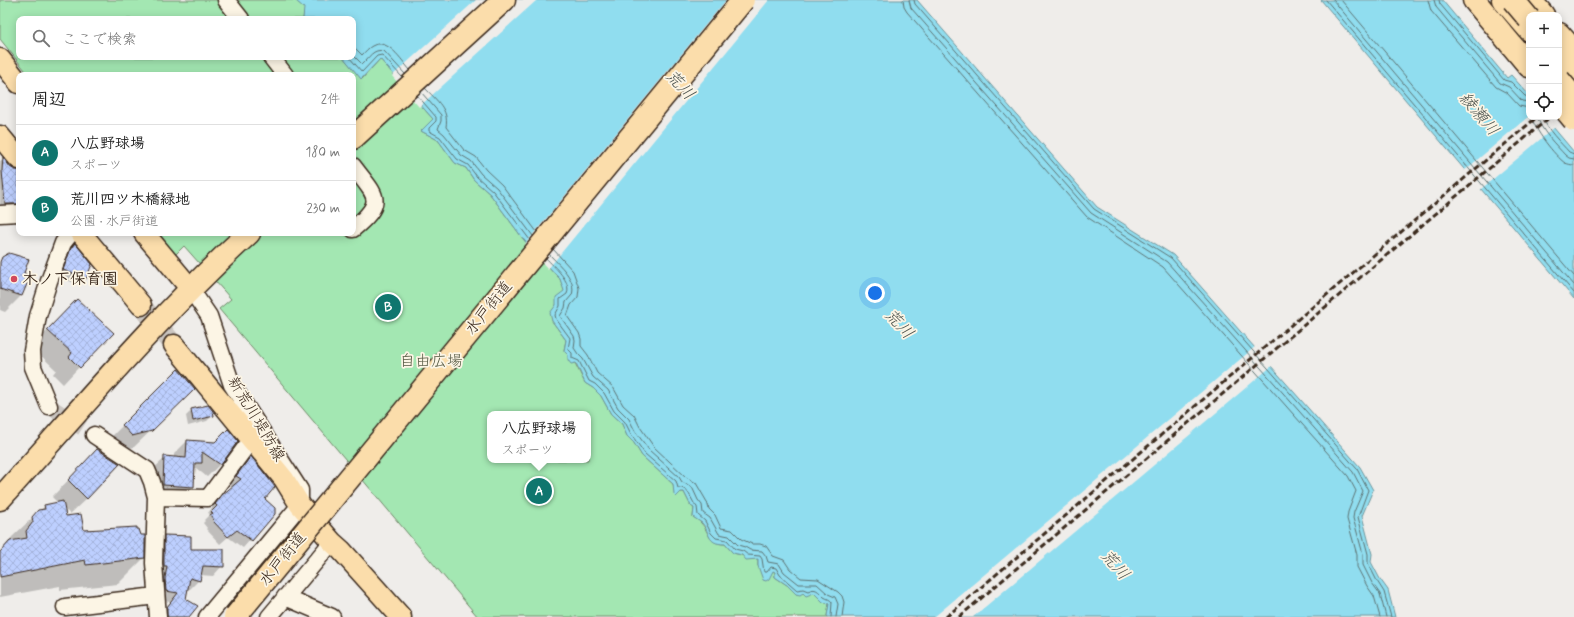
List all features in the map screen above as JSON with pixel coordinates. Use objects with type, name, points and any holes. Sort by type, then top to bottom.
[{"type":"highway","points":[[356,135],[504,0]]},
{"type":"highway","name":"水戸街道","points":[[235,617],[743,0]]},
{"type":"highway","points":[[1474,0],[1526,62]]},
{"type":"highway","points":[[1492,0],[1526,40]]},
{"type":"highway","points":[[1530,0],[1540,12]]},
{"type":"highway","points":[[1562,37],[1574,51]]},
{"type":"highway","points":[[1562,59],[1574,73]]},
{"type":"highway","points":[[1562,84],[1574,98]]},
{"type":"highway","points":[[1562,106],[1574,120]]},
{"type":"highway","points":[[0,499],[190,288],[246,236]]},
{"type":"main road","points":[[1513,5],[1526,26]]},
{"type":"main road","points":[[0,59],[16,79]]},
{"type":"main road","points":[[1562,70],[1574,84]]},
{"type":"main road","points":[[1,142],[16,156]]},
{"type":"main road","points":[[83,236],[141,305]]},
{"type":"main road","name":"新荒川堤防線","points":[[147,236],[190,288]]},
{"type":"main road","name":"新荒川堤防線","points":[[174,345],[284,479],[300,505],[401,617]]},
{"type":"main road","points":[[332,542],[345,544],[354,550],[417,617]]},
{"type":"street","points":[[226,0],[239,16]]},
{"type":"street","points":[[272,60],[282,72]]},
{"type":"street","points":[[356,170],[374,194],[375,200],[374,207],[369,215],[356,226]]},
{"type":"street","points":[[0,214],[16,213]]},
{"type":"street","points":[[49,406],[33,367],[32,351],[38,316],[64,236]]},
{"type":"street","name":"新荒川堤防線","points":[[190,288],[209,316],[232,384],[300,490],[300,505]]},
{"type":"street","points":[[94,435],[147,470],[156,497],[154,563],[158,617]]},
{"type":"street","points":[[156,497],[208,498],[251,440]]},
{"type":"street","points":[[207,617],[300,505]]},
{"type":"street","points":[[269,617],[332,542]]},
{"type":"street","points":[[65,607],[156,596]]},
{"type":"street","points":[[285,597],[332,617]]},
{"type":"green space","points":[[0,0],[295,0],[305,8],[304,16],[16,16],[16,59],[0,39]]},
{"type":"green space","name":"自由広場","points":[[380,59],[433,119],[421,131],[438,140],[455,163],[466,168],[474,180],[490,194],[524,240],[560,279],[565,291],[556,305],[552,321],[566,340],[564,350],[575,363],[585,383],[601,396],[611,414],[622,424],[627,436],[634,443],[642,456],[673,484],[677,496],[681,492],[684,492],[691,506],[694,508],[693,517],[704,526],[712,540],[725,544],[733,553],[758,559],[758,566],[772,572],[775,571],[775,577],[787,585],[796,594],[814,592],[823,602],[829,604],[828,617],[478,617],[219,309],[231,299],[184,246],[175,255],[159,236],[356,236],[356,72],[362,79]]},
{"type":"green space","points":[[17,60],[346,60],[356,72],[27,72]]},
{"type":"water","name":"荒川","points":[[295,0],[917,0],[1097,207],[1173,255],[1360,467],[1373,490],[1362,516],[1372,554],[1371,562],[1388,590],[1395,617],[828,617],[829,604],[823,602],[814,593],[806,596],[803,593],[800,595],[796,594],[787,585],[775,577],[775,572],[773,571],[769,579],[766,581],[763,580],[758,566],[758,559],[746,560],[742,555],[733,553],[725,544],[719,544],[712,540],[702,523],[693,517],[694,508],[691,506],[684,492],[681,492],[676,497],[674,495],[673,484],[642,456],[634,443],[627,436],[622,424],[611,414],[601,396],[585,383],[576,363],[571,364],[568,360],[568,355],[564,351],[566,340],[552,321],[550,313],[556,305],[556,297],[564,291],[560,279],[524,240],[490,194],[474,180],[466,168],[455,163],[438,140],[421,131],[433,119],[380,59],[361,79],[345,60],[356,60],[356,16],[303,16],[304,8]]},
{"type":"water","name":"綾瀬川","points":[[1321,0],[1442,0],[1507,78],[1511,75],[1526,92],[1526,120],[1536,120],[1553,127],[1574,152],[1574,299]]},
{"type":"pier","points":[[476,0],[537,0],[419,107],[392,76]]},
{"type":"pier","points":[[726,0],[769,0],[548,269],[525,244]]},
{"type":"pier","points":[[1526,119],[1526,120],[1551,120],[1555,127],[1480,190],[1464,171]]},
{"type":"pier","points":[[1256,346],[1273,365],[973,617],[934,617]]},
{"type":"building","points":[[3,157],[10,167],[16,170],[16,204],[5,204],[2,171]]},
{"type":"building","points":[[75,243],[92,264],[86,279],[63,270],[71,248]]},
{"type":"building","points":[[9,253],[29,259],[24,273],[28,275],[26,280],[27,284],[22,296],[0,289],[0,262],[2,257]]},
{"type":"building","points":[[77,299],[114,333],[80,368],[69,357],[72,353],[47,330]]},
{"type":"building","points":[[178,369],[195,389],[152,431],[132,436],[122,425]]},
{"type":"building","points":[[208,405],[213,411],[214,416],[193,421],[191,409]]},
{"type":"building","points":[[228,429],[238,441],[221,465],[202,452],[202,463],[195,463],[194,487],[163,485],[164,456],[186,458],[187,440],[215,442]]},
{"type":"building","points":[[97,449],[120,464],[87,499],[68,480]]},
{"type":"building","points":[[251,456],[275,487],[265,499],[275,508],[275,514],[252,541],[237,530],[228,537],[213,521],[214,520],[210,515],[213,513],[211,512],[217,506],[215,504],[222,495],[241,479],[236,476]]},
{"type":"building","points":[[63,501],[66,516],[81,514],[84,530],[137,527],[141,535],[145,535],[145,558],[86,565],[85,560],[0,577],[0,552],[10,541],[27,538],[26,531],[33,522],[32,517],[38,510],[45,509],[44,505]]},
{"type":"building","points":[[164,535],[191,536],[191,549],[224,549],[224,567],[203,566],[200,581],[190,578],[186,599],[198,606],[189,617],[167,617],[167,607],[178,593],[166,591],[165,578],[167,566],[164,566]]},
{"type":"tunnel","points":[[141,305],[174,345]]},
{"type":"tunnel","points":[[49,406],[94,435]]},
{"type":"railway","points":[[1562,95],[1574,84]]},
{"type":"railway","points":[[1562,106],[1574,95]]},
{"type":"railway","points":[[946,617],[1533,120]]},
{"type":"railway","points":[[959,617],[1546,120]]},
{"type":"place","name":"木ノ下保育園","points":[[14,279]]},
{"type":"place","name":"荒川四ツ木橋緑地","points":[[388,307]]},
{"type":"place","name":"八広野球場","points":[[539,491]]}]
